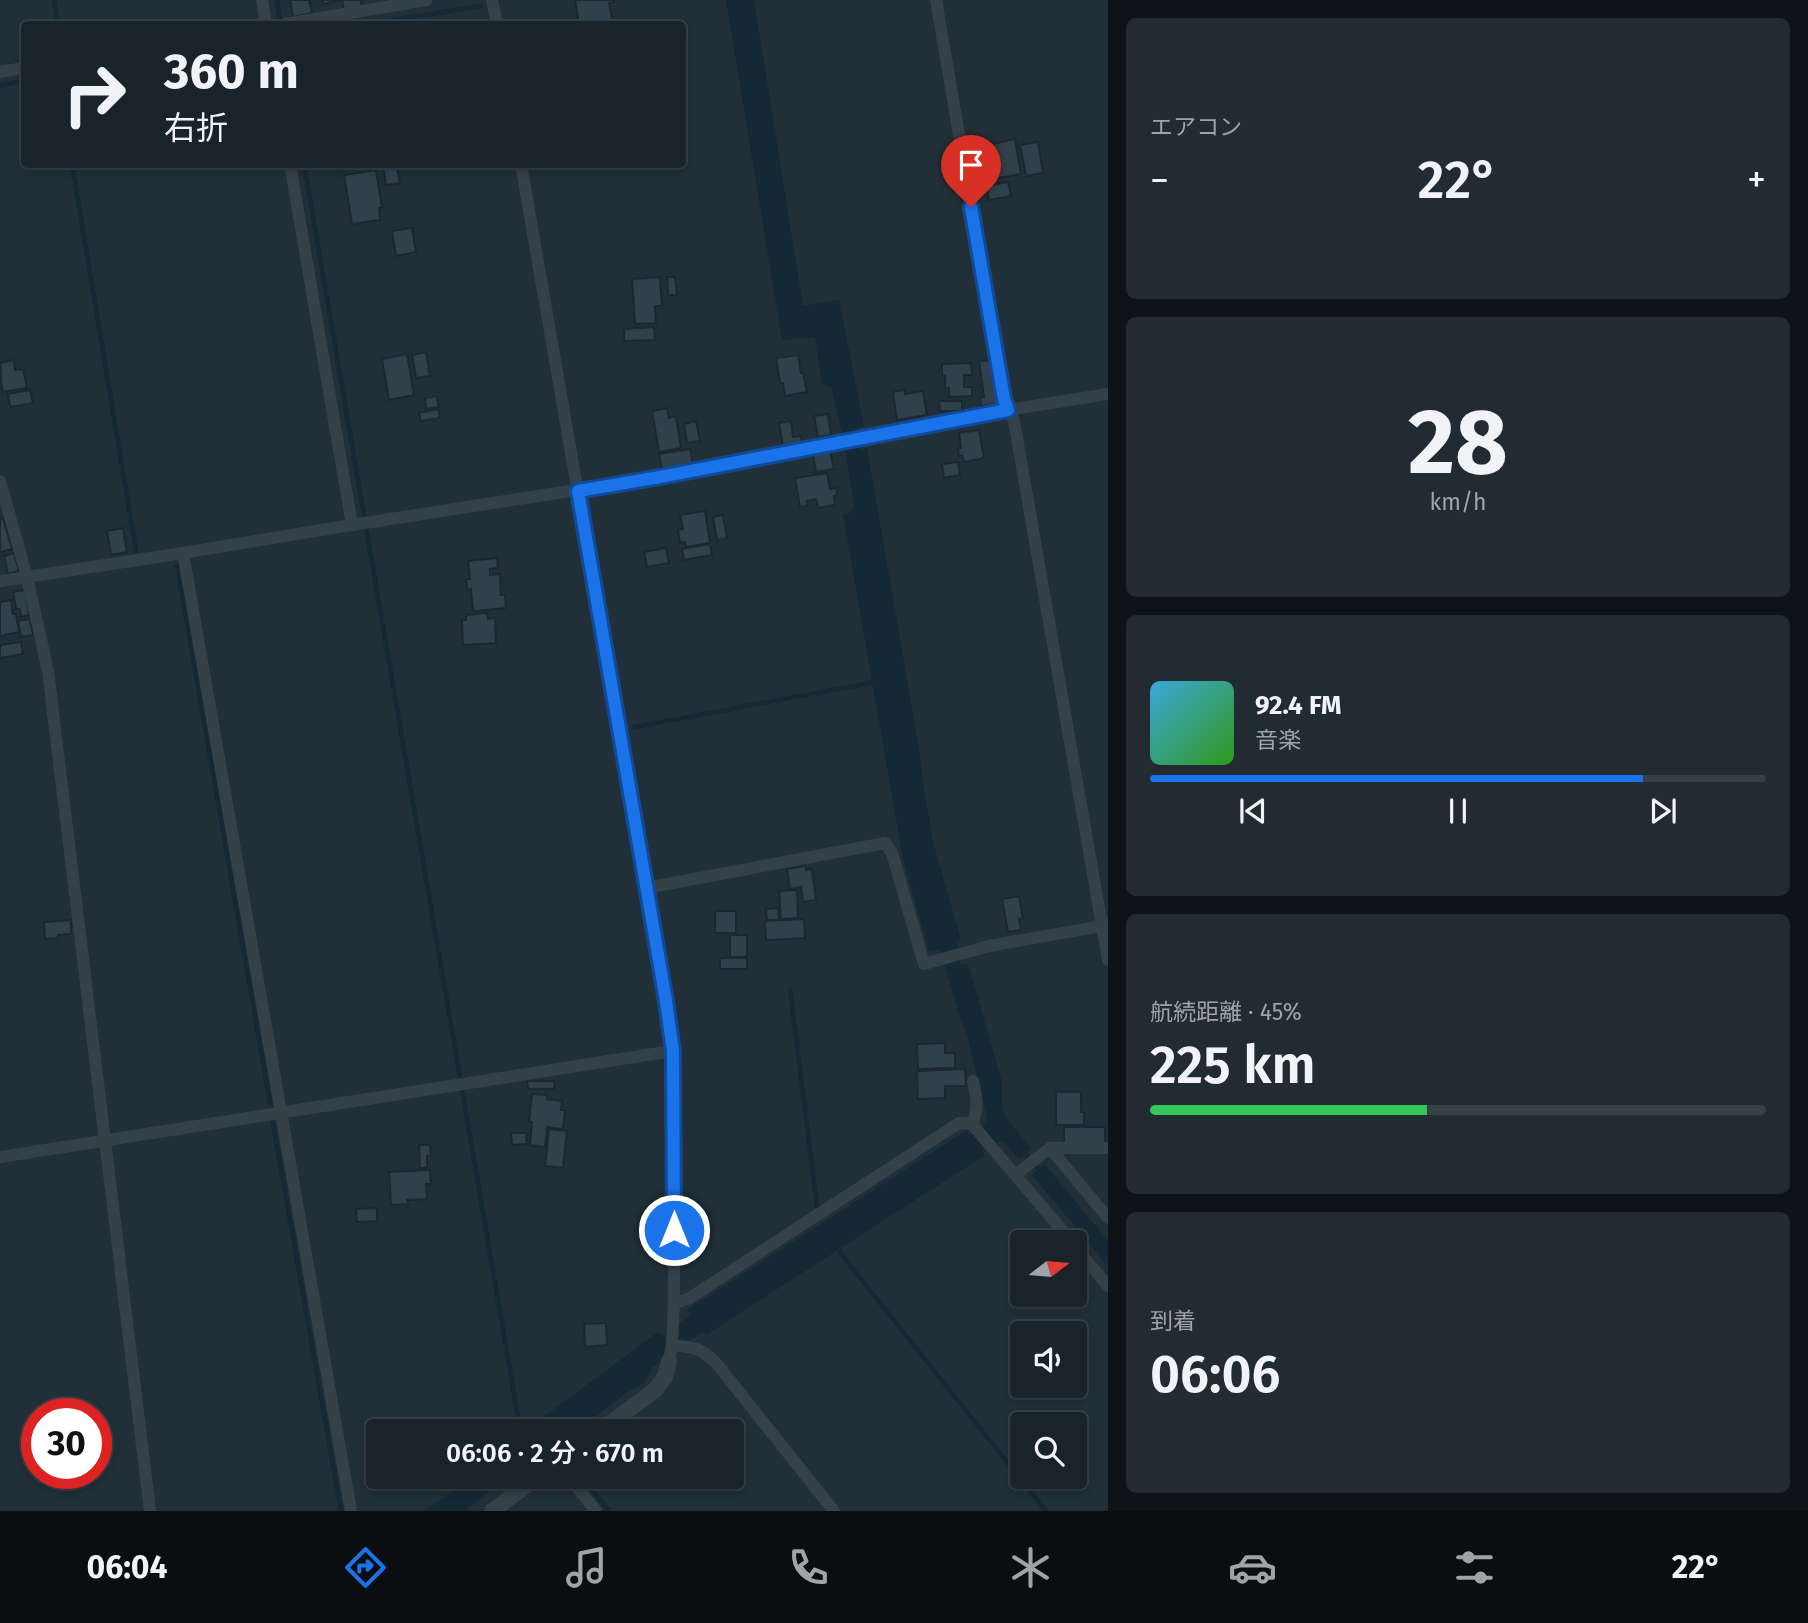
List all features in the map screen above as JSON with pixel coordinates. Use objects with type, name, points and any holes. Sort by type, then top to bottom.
[{"type":"street","points":[[262,0],[266,21]]},
{"type":"street","points":[[304,21],[426,0]]},
{"type":"street","points":[[492,0],[496,21]]},
{"type":"street","points":[[936,0],[1001,386],[1014,421],[1105,925],[1108,960]]},
{"type":"street","points":[[0,72],[21,68]]},
{"type":"street","points":[[291,168],[361,523]]},
{"type":"street","points":[[522,168],[673,1051],[674,1324],[670,1353],[665,1377],[655,1390],[616,1419]]},
{"type":"street","points":[[0,581],[578,491],[1008,410],[1108,394]]},
{"type":"street","points":[[0,481],[27,577],[48,671],[150,1511]]},
{"type":"street","points":[[183,553],[351,1511]]},
{"type":"street","points":[[646,888],[885,844],[892,853],[924,964],[989,946],[1105,925]]},
{"type":"street","points":[[0,1157],[673,1051]]},
{"type":"street","points":[[973,1081],[977,1101],[974,1126]]},
{"type":"street","points":[[674,1303],[688,1299],[959,1123],[974,1126],[1061,1230]]},
{"type":"street","points":[[1015,1175],[1050,1148],[1108,1148]]},
{"type":"street","points":[[1050,1148],[1108,1218]]},
{"type":"street","points":[[1087,1261],[1108,1286]]},
{"type":"street","points":[[670,1353],[691,1346],[707,1353],[834,1511]]},
{"type":"street","points":[[492,1511],[522,1489]]},
{"type":"street","points":[[579,1489],[596,1511]]},
{"type":"water","points":[[726,0],[754,0],[803,306],[839,300],[864,427],[856,428],[860,451],[867,448],[933,842],[961,940],[956,942],[961,965],[968,964],[1002,1082],[1003,1111],[1031,1149],[1027,1153],[1040,1168],[1045,1165],[1108,1241],[1108,1266],[1087,1241],[1087,1230],[1078,1230],[1032,1175],[1037,1171],[1024,1156],[1019,1159],[1002,1140],[982,1150],[985,1155],[706,1335],[703,1331],[651,1368],[644,1383],[592,1419],[541,1419],[658,1332],[662,1337],[691,1315],[687,1310],[967,1130],[969,1135],[988,1122],[967,1035],[940,950],[929,951],[903,859],[843,514],[851,513],[854,505],[843,436],[831,387],[822,383],[815,337],[782,340]]},
{"type":"water","points":[[455,1489],[493,1489],[464,1511],[425,1511]]},
{"type":"building","points":[[290,0],[309,0],[312,13],[293,17]]},
{"type":"building","points":[[322,0],[342,0],[323,4]]},
{"type":"building","points":[[342,0],[361,0],[362,7],[344,10]]},
{"type":"building","points":[[575,0],[613,0],[614,2],[609,3],[612,21],[578,21]]},
{"type":"building","points":[[1015,139],[1021,174],[998,178],[992,144]]},
{"type":"building","points":[[1038,142],[1043,173],[1026,176],[1020,145]]},
{"type":"building","points":[[383,168],[397,168],[400,183],[386,185]]},
{"type":"building","points":[[376,170],[382,208],[379,208],[380,220],[352,224],[344,175]]},
{"type":"building","points":[[1008,182],[1011,196],[989,200],[986,186]]},
{"type":"building","points":[[412,228],[416,252],[396,256],[392,231]]},
{"type":"building","points":[[660,277],[662,306],[655,306],[656,323],[635,324],[632,279]]},
{"type":"building","points":[[667,277],[675,277],[677,295],[668,295]]},
{"type":"building","points":[[654,327],[655,340],[624,341],[624,329]]},
{"type":"building","points":[[426,352],[430,376],[416,378],[412,355]]},
{"type":"building","points":[[407,354],[414,395],[389,400],[382,359]]},
{"type":"building","points":[[798,355],[807,392],[785,396],[776,358]]},
{"type":"building","points":[[14,360],[15,370],[23,369],[27,388],[2,392],[0,363]]},
{"type":"building","points":[[992,360],[997,404],[981,406],[980,398],[984,397],[979,361]]},
{"type":"building","points":[[971,363],[972,375],[964,375],[964,387],[972,387],[972,396],[949,397],[949,388],[945,388],[945,376],[942,376],[942,364]]},
{"type":"building","points":[[30,390],[33,403],[10,407],[8,394]]},
{"type":"building","points":[[905,390],[905,394],[923,391],[927,415],[897,420],[893,392]]},
{"type":"building","points":[[437,396],[439,407],[426,409],[425,398]]},
{"type":"building","points":[[939,401],[962,401],[962,411],[940,411]]},
{"type":"building","points":[[667,408],[669,418],[676,416],[681,448],[659,452],[652,411]]},
{"type":"building","points":[[438,409],[440,418],[421,421],[419,413]]},
{"type":"building","points":[[828,414],[831,435],[818,437],[814,416]]},
{"type":"building","points":[[696,421],[700,441],[687,443],[684,424]]},
{"type":"building","points":[[791,421],[793,437],[801,436],[802,443],[783,446],[779,423]]},
{"type":"building","points":[[979,430],[984,458],[964,462],[962,455],[959,456],[959,433]]},
{"type":"building","points":[[690,449],[693,464],[662,469],[659,454]]},
{"type":"building","points":[[830,451],[834,469],[816,472],[813,454]]},
{"type":"building","points":[[958,462],[960,475],[944,478],[942,464]]},
{"type":"building","points":[[827,473],[830,489],[836,488],[835,505],[818,508],[816,499],[807,501],[808,506],[800,507],[795,478]]},
{"type":"building","points":[[705,511],[710,543],[686,547],[685,542],[680,543],[678,530],[683,529],[680,515]]},
{"type":"building","points":[[723,515],[727,538],[717,540],[713,517]]},
{"type":"building","points":[[3,518],[12,549],[0,552],[0,519]]},
{"type":"building","points":[[123,528],[127,552],[111,555],[107,531]]},
{"type":"building","points":[[710,544],[712,555],[684,560],[682,549]]},
{"type":"building","points":[[666,548],[669,563],[647,567],[644,552]]},
{"type":"building","points":[[14,553],[19,571],[8,574],[4,556]]},
{"type":"building","points":[[497,558],[498,568],[490,569],[490,575],[500,574],[501,595],[505,595],[506,608],[473,611],[471,589],[467,590],[466,579],[470,579],[468,561]]},
{"type":"building","points":[[25,590],[29,615],[21,617],[20,609],[16,609],[13,592]]},
{"type":"building","points":[[11,600],[19,632],[0,636],[0,602]]},
{"type":"building","points":[[487,613],[488,619],[495,618],[496,643],[463,645],[462,620],[466,620],[466,615]]},
{"type":"building","points":[[30,619],[33,635],[21,637],[18,621]]},
{"type":"building","points":[[21,642],[23,654],[0,658],[0,645]]},
{"type":"building","points":[[805,866],[806,870],[812,869],[816,900],[803,902],[801,887],[790,889],[787,869]]},
{"type":"building","points":[[797,890],[798,918],[781,919],[779,891]]},
{"type":"building","points":[[1019,896],[1023,918],[1019,919],[1021,930],[1008,932],[1002,899]]},
{"type":"building","points":[[778,908],[779,920],[767,920],[766,909]]},
{"type":"building","points":[[715,911],[736,911],[736,933],[715,933]]},
{"type":"building","points":[[804,919],[805,938],[766,940],[765,921]]},
{"type":"building","points":[[71,920],[71,934],[45,939],[44,922]]},
{"type":"building","points":[[730,935],[747,935],[747,957],[730,957]]},
{"type":"building","points":[[720,958],[747,958],[747,969],[720,969]]},
{"type":"building","points":[[945,1043],[945,1053],[955,1053],[955,1068],[918,1069],[917,1044]]},
{"type":"building","points":[[965,1069],[966,1086],[945,1086],[945,1098],[918,1099],[917,1071]]},
{"type":"building","points":[[527,1081],[555,1081],[554,1089],[528,1089]]},
{"type":"building","points":[[1056,1092],[1081,1092],[1084,1125],[1056,1125]]},
{"type":"building","points":[[532,1094],[547,1095],[547,1099],[562,1101],[561,1110],[565,1110],[563,1129],[547,1127],[545,1147],[530,1145]]},
{"type":"building","points":[[1064,1127],[1105,1127],[1105,1144],[1064,1144]]},
{"type":"building","points":[[549,1129],[567,1131],[563,1168],[545,1166]]},
{"type":"building","points":[[511,1133],[526,1133],[527,1144],[512,1145]]},
{"type":"building","points":[[419,1145],[430,1145],[431,1156],[427,1156],[427,1168],[420,1168]]},
{"type":"building","points":[[430,1170],[431,1184],[426,1184],[427,1199],[407,1200],[408,1204],[391,1205],[389,1172]]},
{"type":"building","points":[[377,1208],[377,1221],[357,1222],[356,1209]]},
{"type":"building","points":[[606,1323],[607,1345],[585,1347],[584,1324]]},
{"type":"waterway","points":[[54,0],[58,21]]},
{"type":"waterway","points":[[277,0],[280,21]]},
{"type":"waterway","points":[[387,21],[481,6]]},
{"type":"waterway","points":[[0,85],[21,82]]},
{"type":"waterway","points":[[73,168],[136,551]]},
{"type":"waterway","points":[[305,168],[518,1419]]},
{"type":"waterway","points":[[177,565],[270,1103]]},
{"type":"waterway","points":[[635,727],[875,682]]},
{"type":"waterway","points":[[790,989],[817,1206]]},
{"type":"waterway","points":[[273,1123],[341,1511]]},
{"type":"waterway","points":[[838,1246],[841,1254],[1046,1511]]},
{"type":"waterway","points":[[592,1489],[609,1511]]},
{"type":"route","points":[[674,1230],[673,1051],[578,491],[1008,410],[971,207]]}]
